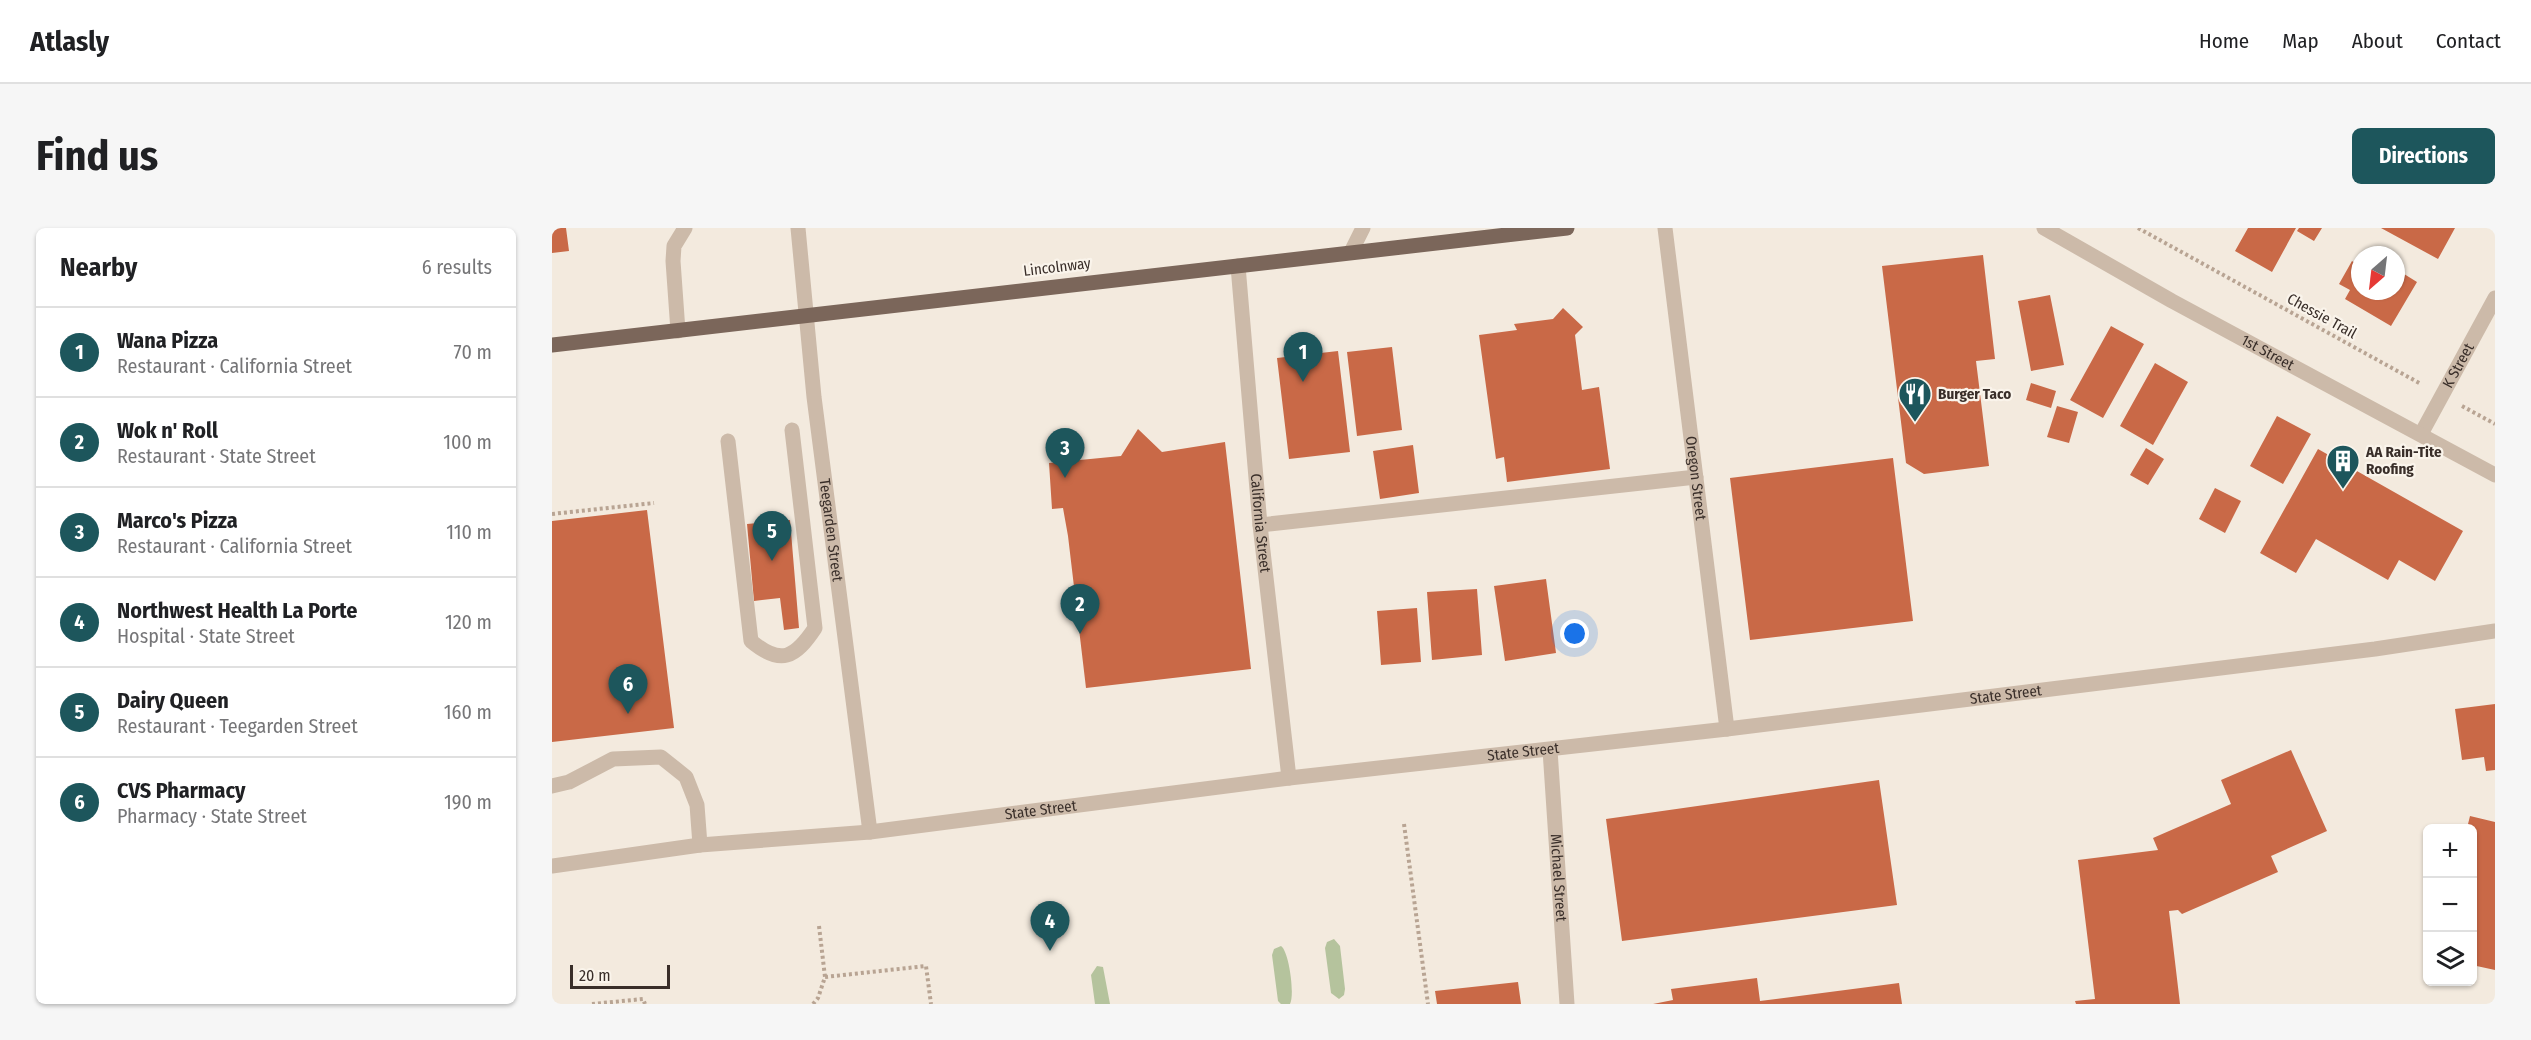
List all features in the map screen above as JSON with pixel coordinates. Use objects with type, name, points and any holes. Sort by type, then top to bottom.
[{"type":"main road","name":"Lincolnway","points":[[552,345],[1567,228]]},
{"type":"street","points":[[678,331],[672,261],[674,246],[685,228]]},
{"type":"street","name":"Teegarden Street","points":[[798,228],[806,316],[870,832]]},
{"type":"street","points":[[1351,252],[1363,228]]},
{"type":"street","name":"Oregon Street","points":[[1665,228],[1727,729]]},
{"type":"street","name":"1st Street","points":[[2044,228],[2172,301],[2495,475]]},
{"type":"street","name":"California Street","points":[[1238,266],[1260,525],[1289,778]]},
{"type":"street","name":"K Street","points":[[2421,434],[2495,297]]},
{"type":"street","points":[[728,441],[751,641],[764,652],[782,657],[800,650],[815,628],[792,430]]},
{"type":"street","points":[[1260,525],[1696,477]]},
{"type":"street","name":"State Street","points":[[552,866],[700,845],[870,832],[1289,778],[1727,729],[2375,649],[2495,631]]},
{"type":"street","name":"Michael Street","points":[[1550,750],[1567,1004]]},
{"type":"street","points":[[552,786],[569,782],[613,759],[661,757],[686,777],[697,805],[700,845]]},
{"type":"path","name":"Chessie Trail","points":[[2138,228],[2495,424]]},
{"type":"path","points":[[552,514],[654,503]]},
{"type":"path","points":[[1404,824],[1428,1004]]},
{"type":"path","points":[[813,1004],[818,998],[825,977],[819,926]]},
{"type":"path","points":[[825,977],[927,966],[932,1004]]},
{"type":"path","points":[[593,1004],[643,999],[645,1004]]},
{"type":"green space","points":[[1334,939],[1340,946],[1345,989],[1344,995],[1339,999],[1331,993],[1325,948],[1327,942]]},
{"type":"green space","points":[[1281,946],[1290,974],[1292,992],[1290,1004],[1281,1004],[1278,1001],[1272,955],[1274,949]]},
{"type":"green space","points":[[1097,966],[1103,967],[1110,1004],[1095,1004],[1091,975]]},
{"type":"building","points":[[552,228],[566,228],[569,251],[552,253]]},
{"type":"building","points":[[2248,228],[2296,228],[2272,272],[2235,251]]},
{"type":"building","points":[[2299,228],[2322,228],[2314,241],[2297,231]]},
{"type":"building","points":[[2381,228],[2455,228],[2438,259]]},
{"type":"building","points":[[1983,255],[1995,359],[1976,361],[1989,466],[1924,474],[1906,463],[1882,266]]},
{"type":"building","points":[[2351,263],[2351,300],[2405,300],[2405,275],[2417,282],[2391,326],[2345,299],[2350,290],[2339,284]]},
{"type":"building","points":[[2050,295],[2064,365],[2031,371],[2018,301]]},
{"type":"building","points":[[1563,308],[1583,327],[1575,335],[1582,390],[1599,387],[1610,469],[1507,482],[1504,457],[1496,459],[1479,335],[1517,330],[1514,324],[1553,319]]},
{"type":"building","points":[[2111,326],[2144,344],[2103,418],[2070,400]]},
{"type":"building","points":[[1392,347],[1402,430],[1357,436],[1347,352]]},
{"type":"building","points":[[1338,351],[1350,452],[1289,459],[1277,358]]},
{"type":"building","points":[[2155,363],[2188,382],[2153,445],[2120,426]]},
{"type":"building","points":[[2031,383],[2056,391],[2051,408],[2026,400]]},
{"type":"building","points":[[2057,406],[2078,412],[2069,443],[2047,437]]},
{"type":"building","points":[[2277,416],[2311,434],[2283,484],[2250,466]]},
{"type":"building","points":[[1138,429],[1162,452],[1225,442],[1251,669],[1086,688],[1068,536],[1063,508],[1052,509],[1049,463],[1121,456]]},
{"type":"building","points":[[1413,445],[1419,493],[1380,499],[1373,451]]},
{"type":"building","points":[[2146,448],[2164,459],[2148,485],[2130,475]]},
{"type":"building","name":"AA Rain-Tite Roofing","points":[[2318,449],[2463,531],[2435,581],[2399,560],[2388,580],[2316,539],[2296,573],[2260,553]]},
{"type":"building","points":[[1893,458],[1913,621],[1750,640],[1730,478]]},
{"type":"building","points":[[2215,488],[2241,501],[2225,533],[2199,519]]},
{"type":"building","points":[[647,510],[674,728],[552,742],[552,521]]},
{"type":"building","points":[[790,520],[799,628],[784,630],[780,598],[754,601],[747,524]]},
{"type":"building","points":[[1546,579],[1556,653],[1505,661],[1494,586]]},
{"type":"building","points":[[1477,589],[1482,655],[1432,660],[1427,592]]},
{"type":"building","points":[[1417,608],[1421,662],[1381,665],[1377,611]]},
{"type":"building","points":[[2495,704],[2495,770],[2486,771],[2484,757],[2462,760],[2455,709]]},
{"type":"building","points":[[2291,750],[2327,831],[2271,856],[2278,872],[2182,914],[2178,910],[2169,911],[2180,1004],[2076,1004],[2075,1001],[2095,999],[2078,860],[2158,850],[2153,838],[2231,804],[2221,780]]},
{"type":"building","points":[[1879,780],[1897,905],[1622,941],[1606,819]]},
{"type":"building","points":[[2470,816],[2495,822],[2495,970],[2477,966],[2477,824],[2468,824]]},
{"type":"building","points":[[1757,978],[1760,1001],[1899,983],[1902,1004],[1653,1004],[1673,1000],[1671,989]]},
{"type":"building","points":[[1518,982],[1521,1004],[1437,1004],[1435,991]]},
{"type":"place","name":"Wana Pizza","points":[[1303,382]]},
{"type":"place","name":"Burger Taco","points":[[1915,423]]},
{"type":"place","name":"Marco's Pizza","points":[[1065,478]]},
{"type":"place","name":"AA Rain-Tite Roofing","points":[[2343,490]]},
{"type":"place","name":"Dairy Queen","points":[[772,561]]},
{"type":"place","name":"Wok n' Roll","points":[[1080,634]]},
{"type":"place","name":"CVS Pharmacy","points":[[628,714]]},
{"type":"place","name":"Northwest Health La Porte","points":[[1050,951]]}]
